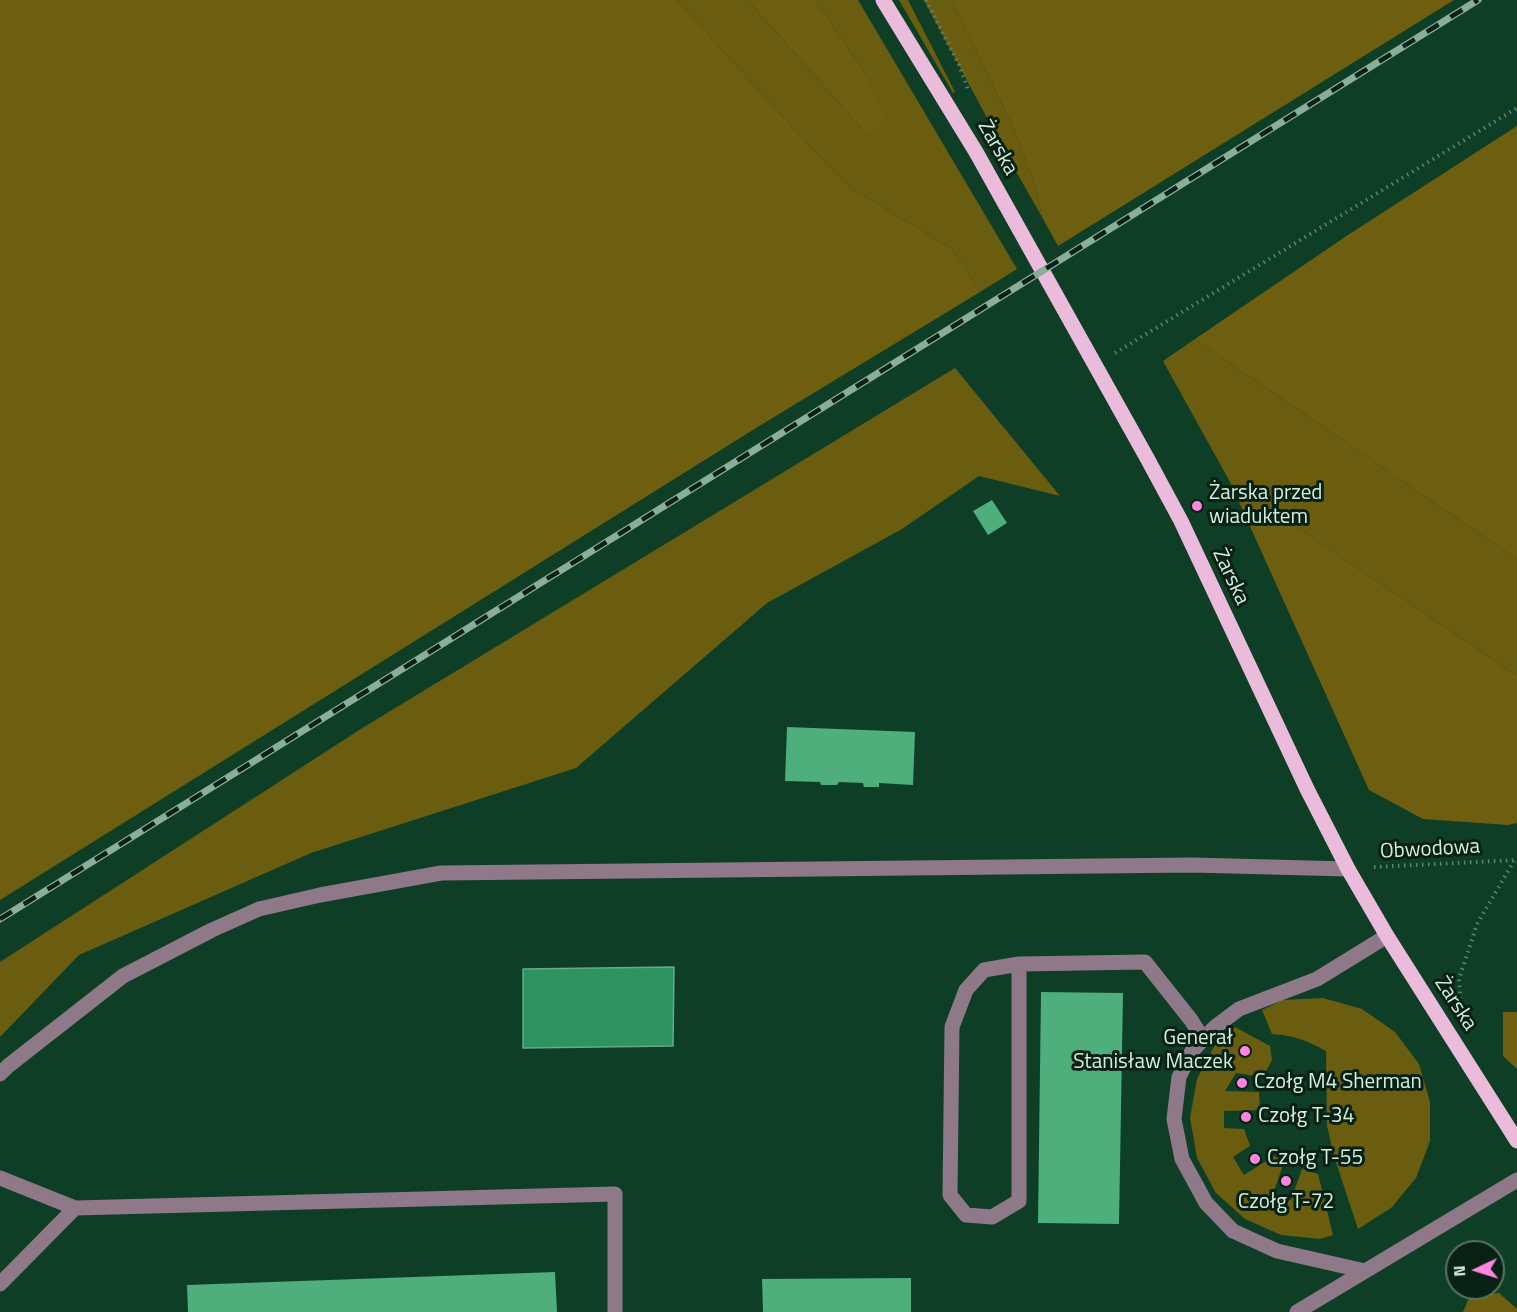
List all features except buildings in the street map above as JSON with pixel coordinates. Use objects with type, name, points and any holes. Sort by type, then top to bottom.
[{"type":"main road","name":"Żarska","points":[[884,0],[976,152],[1181,521],[1348,869],[1387,936],[1517,1142]]},
{"type":"street","points":[[0,1074],[123,976],[212,930],[259,909],[320,895],[441,873],[1192,865],[1348,869]]},
{"type":"street","points":[[1365,1271],[1276,1251],[1233,1231],[1206,1203],[1182,1159],[1174,1119],[1179,1077],[1192,1051],[1215,1027],[1239,1009],[1317,979],[1387,936]]},
{"type":"street","points":[[1019,964],[1019,1201],[992,1217],[966,1215],[950,1195],[952,1027],[966,990],[984,970],[1019,964],[1145,962],[1191,1020],[1203,1039]]},
{"type":"street","points":[[0,1178],[75,1208],[615,1194],[615,1312]]},
{"type":"street","points":[[1298,1312],[1517,1180]]},
{"type":"street","points":[[0,1284],[75,1208]]},
{"type":"path","points":[[1095,366],[1517,108]]},
{"type":"path","name":"Obwodowa","points":[[1348,869],[1515,860]]},
{"type":"path","name":"Obwodowa","points":[[1461,1012],[1459,979],[1477,924],[1515,860]]},
{"type":"shaded area","points":[[0,0],[677,0],[849,187],[952,249],[980,292],[756,428],[0,900]]},
{"type":"shaded area","points":[[677,0],[748,0],[863,130],[866,75],[815,0],[858,0],[1017,269],[980,292],[952,249],[849,187]]},
{"type":"shaded area","points":[[748,0],[815,0],[866,75],[888,129],[880,135],[863,130]]},
{"type":"shaded area","points":[[899,0],[908,0],[955,92],[953,93]]},
{"type":"shaded area","points":[[924,0],[951,0],[1011,122],[1035,185],[1042,217],[1010,161]]},
{"type":"shaded area","points":[[951,0],[1454,0],[1058,246],[1042,217],[1035,185],[1011,122]]},
{"type":"shaded area","points":[[1517,126],[1517,559],[1195,339],[1348,235]]},
{"type":"shaded area","points":[[1195,339],[1517,559],[1517,676],[1230,482],[1163,361]]},
{"type":"shaded area","points":[[955,368],[1060,496],[979,476],[902,529],[767,603],[576,768],[311,853],[79,955],[0,1037],[0,962],[364,727]]},
{"type":"shaded area","points":[[1230,482],[1517,676],[1517,823],[1508,825],[1423,819],[1369,790]]},
{"type":"shaded area","points":[[674,967],[673,1046],[523,1048],[523,969]]},
{"type":"shaded area","points":[[1323,998],[1362,1009],[1395,1032],[1419,1064],[1430,1102],[1430,1141],[1416,1178],[1391,1208],[1358,1229],[1334,1156],[1327,1126],[1326,1051],[1300,1039],[1272,1034],[1262,1010],[1283,1000]]},
{"type":"shaded area","points":[[1503,1012],[1517,1012],[1517,1069],[1503,1056]]},
{"type":"shaded area","points":[[1235,1027],[1270,1046],[1272,1060],[1263,1077],[1236,1073],[1225,1091],[1259,1092],[1260,1110],[1224,1111],[1224,1128],[1244,1129],[1250,1146],[1233,1157],[1244,1175],[1274,1156],[1284,1162],[1273,1194],[1291,1200],[1302,1169],[1318,1174],[1333,1235],[1320,1239],[1281,1235],[1245,1219],[1216,1193],[1197,1158],[1190,1118],[1197,1079],[1216,1043]]},
{"type":"shaded area","points":[[1505,1298],[1517,1309],[1517,1312],[1463,1312],[1468,1300]]},
{"type":"railway","points":[[0,919],[1478,0]]},
{"type":"place","name":"Żarska przed wiaduktem","points":[[1197,506]]},
{"type":"place","name":"Generał Stanisław Maczek","points":[[1245,1051]]},
{"type":"place","name":"Czołg M4 Sherman","points":[[1242,1083]]},
{"type":"place","name":"Czołg T-34","points":[[1246,1117]]},
{"type":"place","name":"Czołg T-55","points":[[1255,1159]]},
{"type":"place","name":"Czołg T-72","points":[[1286,1181]]}]
